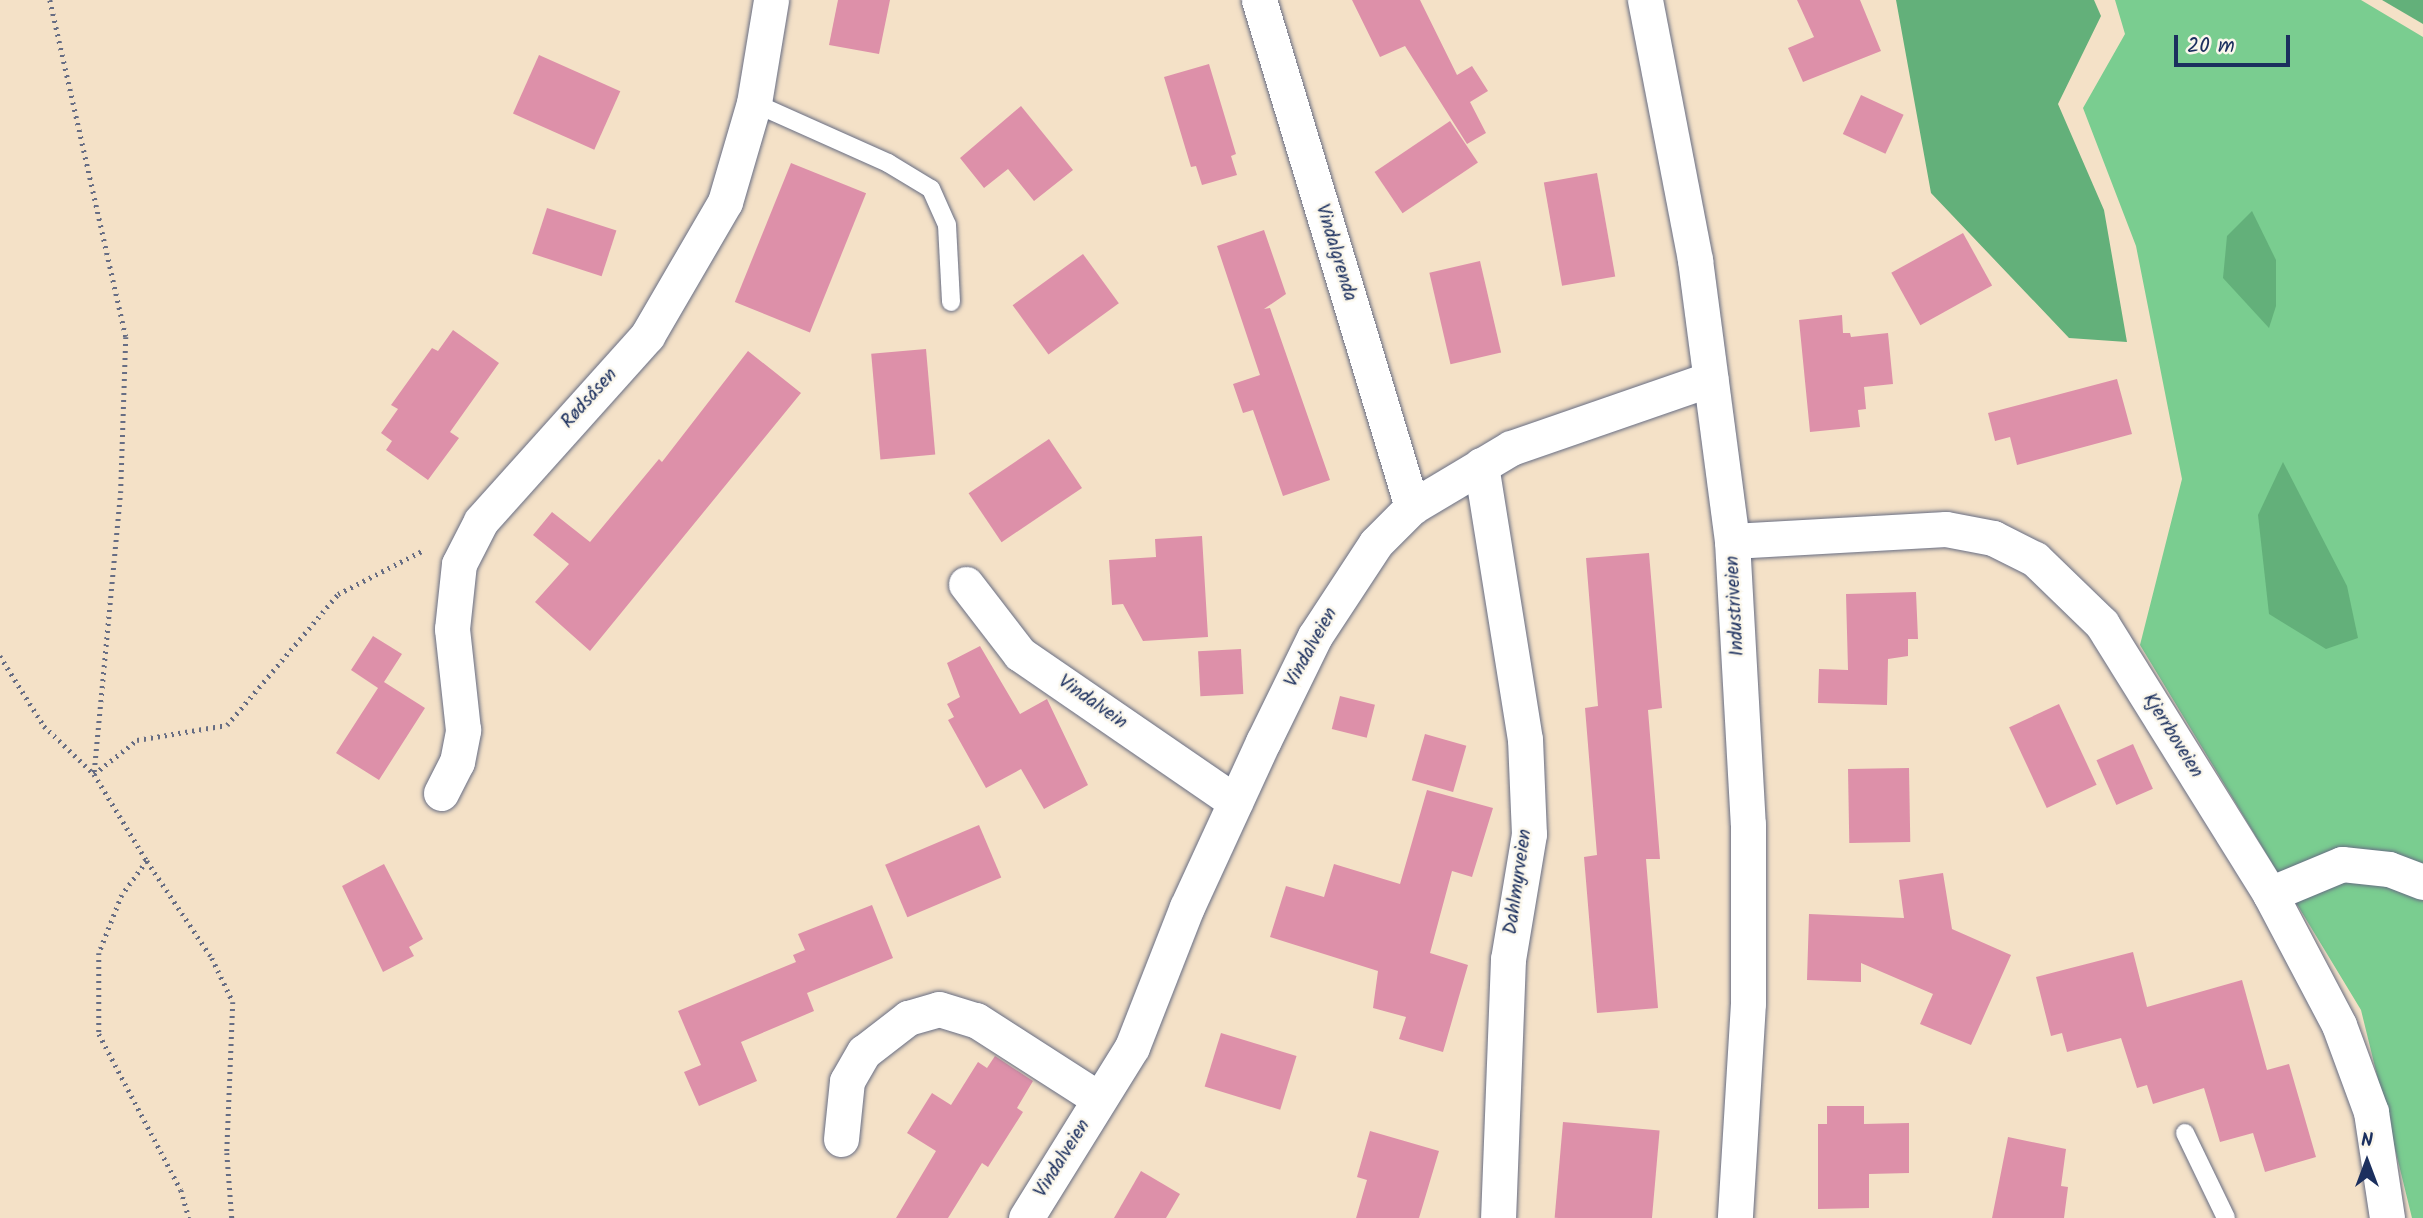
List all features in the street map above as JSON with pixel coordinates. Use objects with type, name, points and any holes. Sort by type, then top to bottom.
[{"type":"street","name":"Rødsåsen","points":[[441,793],[457,762],[463,730],[452,629],[459,564],[481,521],[647,336],[725,202],[754,103],[771,0]]},
{"type":"street","name":"Vindalgrenda","points":[[1259,0],[1412,507]]},
{"type":"street","name":"Industriveien","points":[[1645,0],[1695,260],[1732,541],[1748,824],[1748,1003],[1735,1218]]},
{"type":"street","name":"Vindalveien","points":[[1026,1218],[1132,1047],[1187,907],[1315,636],[1376,543],[1412,507],[1511,448],[1710,379]]},
{"type":"street","name":"Dahlmyrveien","points":[[1481,465],[1525,739],[1528,834],[1508,959],[1497,1218]]},
{"type":"street","name":"Kjerrboveien","points":[[1732,541],[1946,529],[1993,538],[2035,559],[2102,624],[2270,894],[2339,1026],[2371,1112],[2387,1218]]},
{"type":"street","name":"Vindalvein","points":[[966,584],[1020,654],[1235,802]]},
{"type":"street","points":[[2270,894],[2342,864],[2389,870],[2423,882]]},
{"type":"street","name":"Vindalveien","points":[[841,1139],[844,1099],[852,1069],[884,1034],[922,1011],[939,1009],[976,1020],[1099,1099]]},
{"type":"lane","points":[[754,103],[888,163],[931,189],[947,225],[951,302]]},
{"type":"lane","points":[[2185,1133],[2225,1218]]},
{"type":"path","points":[[50,0],[126,337],[121,491],[94,775]]},
{"type":"path","points":[[94,775],[137,740],[227,725],[338,594],[481,521]]},
{"type":"path","points":[[0,656],[44,726],[94,775],[212,958],[233,1002],[228,1153],[232,1218]]},
{"type":"path","points":[[147,861],[122,895],[99,953],[99,1034],[181,1190],[190,1218]]},
{"type":"green space","points":[[1896,0],[2094,0],[2101,16],[2058,104],[2104,210],[2127,342],[2069,338],[1931,193]]},
{"type":"green space","points":[[2115,0],[2361,0],[2423,37],[2423,1218],[2412,1218],[2361,1010],[2140,645],[2182,479],[2136,246],[2083,108],[2125,34]]},
{"type":"green space","points":[[2382,0],[2423,0],[2423,24]]},
{"type":"green space","points":[[2252,211],[2276,260],[2276,306],[2269,328],[2223,278],[2227,236]]},
{"type":"green space","points":[[2283,462],[2347,586],[2358,638],[2326,649],[2269,614],[2258,515]]},
{"type":"building","points":[[838,0],[890,0],[879,54],[829,45]]},
{"type":"building","points":[[1352,0],[1420,0],[1457,75],[1472,66],[1488,91],[1470,102],[1486,133],[1467,144],[1405,46],[1380,57]]},
{"type":"building","points":[[1797,0],[1860,0],[1881,51],[1803,82],[1788,48],[1814,37]]},
{"type":"building","points":[[539,55],[620,91],[594,150],[513,113]]},
{"type":"building","points":[[1209,64],[1236,154],[1231,156],[1237,175],[1202,185],[1196,166],[1191,167],[1164,77]]},
{"type":"building","points":[[1861,95],[1904,115],[1885,154],[1843,134]]},
{"type":"building","points":[[1021,106],[1073,170],[1034,201],[1008,169],[984,188],[960,158]]},
{"type":"building","points":[[1450,121],[1478,162],[1403,213],[1375,172]]},
{"type":"building","points":[[791,163],[866,193],[810,332],[735,302]]},
{"type":"building","points":[[1597,173],[1615,276],[1562,286],[1544,182]]},
{"type":"building","points":[[547,208],[616,231],[602,276],[532,254]]},
{"type":"building","points":[[1264,230],[1286,294],[1264,309],[1270,308],[1330,480],[1283,496],[1253,410],[1243,413],[1233,384],[1260,375],[1217,246]]},
{"type":"building","points":[[1963,233],[1992,285],[1920,325],[1891,273]]},
{"type":"building","points":[[1083,254],[1119,303],[1048,354],[1013,305]]},
{"type":"building","points":[[1480,261],[1501,353],[1450,364],[1429,273]]},
{"type":"building","points":[[1842,315],[1843,333],[1850,333],[1851,337],[1888,333],[1893,384],[1864,387],[1866,409],[1858,410],[1860,427],[1810,432],[1799,320]]},
{"type":"building","points":[[453,330],[499,363],[450,432],[459,438],[428,480],[386,450],[392,441],[381,433],[398,409],[391,405],[432,348],[438,351]]},
{"type":"building","points":[[926,349],[935,455],[880,459],[871,354]]},
{"type":"building","points":[[748,351],[801,393],[590,651],[535,602],[569,564],[533,535],[552,512],[590,542],[659,459],[662,462]]},
{"type":"building","points":[[2117,379],[2132,434],[2017,465],[2010,437],[1995,441],[1988,413]]},
{"type":"building","points":[[1049,439],[1082,488],[1002,542],[969,493]]},
{"type":"building","points":[[1202,536],[1208,637],[1143,641],[1123,604],[1112,605],[1109,560],[1156,557],[1155,539]]},
{"type":"building","points":[[1649,553],[1662,708],[1648,710],[1660,859],[1646,859],[1658,1008],[1597,1013],[1584,857],[1597,855],[1585,708],[1598,706],[1586,558]]},
{"type":"building","points":[[1916,592],[1918,639],[1908,639],[1908,656],[1888,659],[1887,705],[1818,703],[1819,669],[1848,670],[1846,594]]},
{"type":"building","points":[[373,636],[402,654],[384,682],[425,708],[379,780],[336,753],[378,688],[351,670]]},
{"type":"building","points":[[980,646],[1020,714],[1047,699],[1088,785],[1044,809],[1021,769],[986,788],[948,720],[954,717],[947,704],[960,697],[947,663]]},
{"type":"building","points":[[1241,649],[1243,694],[1200,696],[1198,651]]},
{"type":"building","points":[[1340,696],[1375,705],[1367,738],[1332,729]]},
{"type":"building","points":[[2059,704],[2097,785],[2047,808],[2009,727]]},
{"type":"building","points":[[1425,734],[1466,746],[1453,792],[1412,780]]},
{"type":"building","points":[[2133,744],[2153,789],[2116,805],[2096,760]]},
{"type":"building","points":[[1909,768],[1910,842],[1849,843],[1848,769]]},
{"type":"building","points":[[1427,790],[1493,808],[1472,877],[1452,871],[1430,953],[1468,965],[1443,1052],[1399,1039],[1406,1017],[1373,1008],[1378,971],[1270,937],[1286,886],[1324,897],[1334,864],[1400,884]]},
{"type":"building","points":[[979,825],[1001,877],[907,917],[885,865]]},
{"type":"building","points":[[384,864],[423,939],[409,947],[414,956],[383,972],[342,886]]},
{"type":"building","points":[[1943,873],[1952,929],[2011,955],[1971,1045],[1920,1024],[1933,994],[1861,963],[1861,982],[1807,980],[1809,914],[1904,918],[1899,880]]},
{"type":"building","points":[[872,905],[893,958],[807,993],[814,1011],[741,1042],[757,1081],[699,1106],[684,1072],[701,1065],[678,1011],[796,962],[793,955],[805,950],[798,934]]},
{"type":"building","points":[[2133,952],[2147,1007],[2242,980],[2267,1070],[2289,1064],[2316,1157],[2265,1172],[2253,1133],[2220,1142],[2204,1088],[2153,1104],[2147,1085],[2137,1088],[2121,1038],[2067,1052],[2062,1033],[2051,1036],[2036,977]]},
{"type":"building","points":[[1221,1033],[1297,1056],[1280,1110],[1205,1087]]},
{"type":"building","points":[[995,1056],[1033,1081],[1017,1108],[1023,1112],[988,1167],[982,1163],[948,1218],[896,1218],[936,1151],[907,1133],[932,1093],[951,1105],[978,1062],[987,1068]]},
{"type":"building","points":[[1827,1106],[1864,1106],[1864,1124],[1909,1123],[1909,1173],[1869,1174],[1869,1208],[1818,1209],[1818,1124],[1827,1124]]},
{"type":"building","points":[[1563,1122],[1660,1130],[1652,1218],[1555,1218]]},
{"type":"building","points":[[1370,1131],[1439,1151],[1419,1218],[1356,1218],[1367,1180],[1357,1177]]},
{"type":"building","points":[[2008,1137],[2066,1149],[2061,1186],[2068,1187],[2064,1218],[1992,1218]]},
{"type":"building","points":[[1141,1171],[1180,1194],[1166,1218],[1114,1218]]}]
